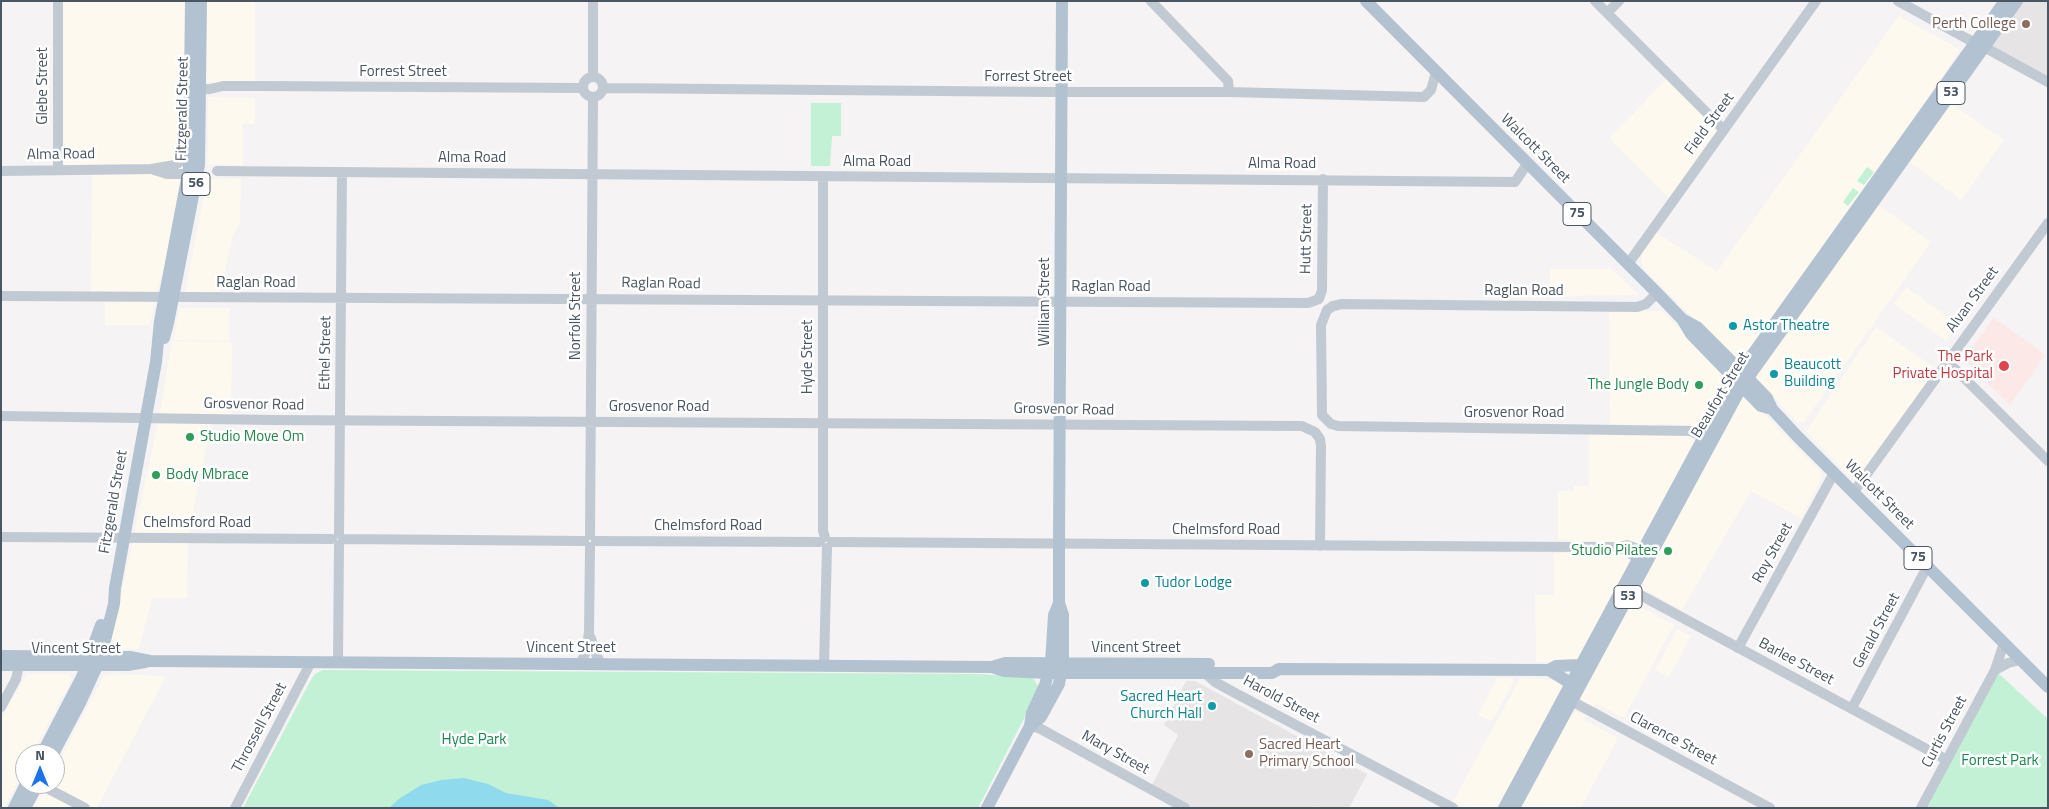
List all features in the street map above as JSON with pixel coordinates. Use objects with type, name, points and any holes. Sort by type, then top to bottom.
[{"type":"main road","name":"Fitzgerald Street","points":[[58,744],[80,704],[114,604],[115,588],[156,362],[160,321],[168,297],[193,174],[200,156],[192,1]]},
{"type":"main road","name":"Fitzgerald Street","points":[[193,174],[190,156],[201,1]]},
{"type":"main road","name":"William Street","points":[[987,808],[1030,726],[1041,717],[1059,684],[1056,668],[1054,615],[1059,603],[1062,1]]},
{"type":"main road","name":"Walcott Street","points":[[1366,1],[1682,319],[1697,327],[1741,378],[1761,406],[1772,409],[2048,687]]},
{"type":"main road","name":"Beaufort Street","points":[[1979,45],[2004,1]]},
{"type":"main road","name":"Beaufort Street","points":[[1504,808],[1631,590],[1644,556],[1703,437],[1741,378],[1979,45],[2016,1]]},
{"type":"main road","name":"Beaufort Street","points":[[1574,686],[1580,665],[1644,556],[1741,378]]},
{"type":"main road","name":"Vincent Street","points":[[1,656],[94,661],[128,666],[150,661],[992,667],[1005,663],[1056,668],[1205,673],[1272,673],[1279,669]]},
{"type":"main road","name":"Fitzgerald Street","points":[[48,744],[94,661]]},
{"type":"main road","name":"Vincent Street","points":[[1,665],[94,661]]},
{"type":"main road","name":"Vincent Street","points":[[1056,668],[1272,665],[1279,669],[1549,670],[1556,666],[1580,665]]},
{"type":"main road","points":[[1549,670],[1574,686]]},
{"type":"main road","name":"Beaufort Street","points":[[1514,808],[1567,699]]},
{"type":"main road","points":[[14,808],[21,794]]},
{"type":"main road","points":[[25,808],[33,794]]},
{"type":"street","name":"Glebe Street","points":[[58,1],[58,170]]},
{"type":"street","points":[[592,77],[593,1]]},
{"type":"street","points":[[1151,1],[1228,80],[1229,92]]},
{"type":"street","points":[[1595,1],[1724,130]]},
{"type":"street","points":[[1607,13],[1619,1]]},
{"type":"street","name":"Field Street","points":[[1628,264],[1816,1]]},
{"type":"street","points":[[1898,1],[2048,82]]},
{"type":"street","name":"Forrest Street","points":[[604,88],[1229,92],[1424,97],[1431,90],[1436,72]]},
{"type":"street","points":[[592,77],[600,80],[604,88],[602,93],[593,98],[588,97],[582,88],[584,83],[592,77]]},
{"type":"street","name":"Forrest Street","points":[[195,86],[582,88]]},
{"type":"street","name":"Norfolk Street","points":[[580,664],[586,652],[590,632],[593,98]]},
{"type":"street","name":"Alma Road","points":[[1,171],[151,169],[174,165],[190,156]]},
{"type":"street","name":"Alma Road","points":[[217,171],[1515,182],[1527,164]]},
{"type":"street","name":"Alma Road","points":[[151,169],[167,174],[193,174]]},
{"type":"street","name":"Ethel Street","points":[[338,662],[342,172]]},
{"type":"street","name":"Hyde Street","points":[[823,176],[823,531],[826,542],[824,665]]},
{"type":"street","name":"Hutt Street","points":[[1319,299],[1322,290],[1323,179]]},
{"type":"street","name":"Alvan Street","points":[[1854,493],[1947,361],[2046,230]]},
{"type":"street","name":"Raglan Road","points":[[1325,420],[1321,410],[1321,326],[1327,310],[1333,306],[1342,304],[1637,306],[1646,304],[1657,293]]},
{"type":"street","name":"Raglan Road","points":[[1,296],[1308,303],[1319,299]]},
{"type":"street","points":[[1947,361],[2048,461]]},
{"type":"street","name":"Grosvenor Road","points":[[1,416],[1302,426],[1315,432],[1320,438],[1320,546]]},
{"type":"street","name":"Grosvenor Road","points":[[1325,420],[1338,426],[1691,431],[1703,437]]},
{"type":"street","name":"Roy Street","points":[[1738,648],[1834,473]]},
{"type":"street","name":"Chelmsford Road","points":[[1,537],[1556,546],[1620,547],[1644,556]]},
{"type":"street","name":"Gerald Street","points":[[1852,708],[1927,567]]},
{"type":"street","name":"Barlee Street","points":[[1631,590],[1947,760]]},
{"type":"street","name":"Norfolk Street","points":[[590,632],[595,652],[601,664]]},
{"type":"street","name":"Curtis Street","points":[[1921,808],[1995,670],[2004,643]]},
{"type":"street","points":[[1995,670],[2008,662],[2021,660]]},
{"type":"street","name":"Throssell Street","points":[[235,808],[311,662]]},
{"type":"street","points":[[1,707],[16,679],[19,665]]},
{"type":"street","name":"Harold Street","points":[[1205,673],[1228,690],[1453,808]]},
{"type":"street","name":"Harold Street","points":[[1228,690],[1232,680],[1240,673]]},
{"type":"street","name":"Clarence Street","points":[[1567,699],[1770,808]]},
{"type":"street","name":"Mary Street","points":[[1030,726],[1040,728],[1186,808]]},
{"type":"street","points":[[57,794],[84,808]]},
{"type":"shaded area","points":[[58,1],[255,1],[255,83],[201,82],[201,171],[158,286],[150,325],[105,325],[105,298],[91,298],[92,173],[58,171]]},
{"type":"shaded area","name":"Perth College","points":[[2022,1],[2048,1],[2048,81],[1988,48]]},
{"type":"shaded area","points":[[1899,16],[1959,49],[1959,51],[1912,122],[1742,359],[1734,359],[1645,270],[1641,261],[1643,250],[1655,232],[1717,271]]},
{"type":"shaded area","points":[[1670,76],[1724,130],[1673,202],[1609,138]]},
{"type":"shaded area","points":[[208,97],[255,98],[255,124],[243,124],[243,165],[208,164]]},
{"type":"shaded area","points":[[1949,102],[2004,140],[1961,200],[1908,161]]},
{"type":"shaded area","points":[[207,179],[241,179],[240,224],[233,235],[220,293],[185,293]]},
{"type":"shaded area","points":[[1877,204],[1931,242],[1804,422],[1797,422],[1758,381],[1756,375]]},
{"type":"shaded area","points":[[1609,267],[1637,295],[1550,296],[1550,269],[1607,269]]},
{"type":"shaded area","points":[[1906,287],[1958,324],[1946,341],[1894,304]]},
{"type":"shaded area","points":[[179,308],[229,308],[229,341],[174,340]]},
{"type":"shaded area","points":[[1662,311],[1726,375],[1728,381],[1703,427],[1697,428],[1691,425],[1610,424],[1609,312]]},
{"type":"shaded area","name":"The Park Private Hospital","points":[[1994,318],[2045,355],[2010,405],[1964,359]]},
{"type":"shaded area","points":[[1876,327],[1936,369],[1865,470],[1859,476],[1853,478],[1806,431]]},
{"type":"shaded area","points":[[172,341],[232,342],[231,419],[212,419],[188,538],[187,598],[152,598],[139,649],[116,649],[111,641],[159,418]]},
{"type":"shaded area","points":[[1743,397],[1748,398],[1820,471],[1822,478],[1801,518],[1751,491],[1682,610],[1649,592],[1647,594],[1640,585]]},
{"type":"shaded area","points":[[1589,434],[1684,435],[1691,437],[1694,441],[1641,543],[1558,540],[1558,491],[1574,491],[1574,486],[1589,486]]},
{"type":"shaded area","points":[[1620,552],[1628,558],[1630,564],[1579,660],[1573,663],[1536,662],[1535,595],[1554,595],[1554,553]]},
{"type":"shaded area","points":[[1632,600],[1644,601],[1641,607],[1674,625],[1624,718],[1596,704],[1593,709],[1584,704],[1580,696]]},
{"type":"shaded area","points":[[1677,629],[1691,636],[1669,677],[1655,670]]},
{"type":"shaded area","points":[[26,674],[69,674],[72,679],[37,744],[15,744],[15,787],[4,808],[1,808],[1,720]]},
{"type":"shaded area","points":[[109,674],[166,676],[97,808],[34,808],[42,794],[65,794],[65,749],[104,676]]},
{"type":"shaded area","points":[[1495,678],[1513,678],[1513,683],[1492,721],[1478,715],[1495,683]]},
{"type":"shaded area","points":[[1520,678],[1555,680],[1561,685],[1561,689],[1499,808],[1465,808],[1453,802]]},
{"type":"shaded area","name":"Sacred Heart Primary School","points":[[1186,681],[1195,681],[1367,774],[1349,808],[1321,808],[1317,806],[1316,808],[1185,808],[1150,789],[1178,735],[1164,725]]},
{"type":"shaded area","points":[[1578,712],[1586,715],[1584,720],[1618,738],[1581,808],[1521,808],[1571,713]]},
{"type":"green space","points":[[811,103],[841,103],[841,136],[832,136],[830,166],[811,166]]},
{"type":"green space","points":[[1867,167],[1874,172],[1864,185],[1857,181]]},
{"type":"green space","points":[[1853,188],[1859,192],[1848,206],[1843,202]]},
{"type":"green space","name":"Hyde Park","points":[[323,670],[980,674],[1033,678],[1038,686],[1034,699],[978,808],[243,808],[312,678]]},
{"type":"green space","name":"Forrest Park","points":[[1995,670],[2048,719],[2048,808],[1921,808]]},
{"type":"water","points":[[464,778],[488,784],[506,793],[548,800],[559,808],[389,808],[421,785],[441,780]]},
{"type":"place","name":"Perth College","points":[[2026,24]]},
{"type":"place","name":"Astor Theatre","points":[[1733,326]]},
{"type":"place","name":"The Park Private Hospital","points":[[2004,366]]},
{"type":"place","name":"Beaucott Building","points":[[1774,374]]},
{"type":"place","name":"The Jungle Body","points":[[1699,385]]},
{"type":"place","name":"Studio Move Om","points":[[190,437]]},
{"type":"place","name":"Body Mbrace","points":[[156,475]]},
{"type":"place","name":"Studio Pilates","points":[[1668,551]]},
{"type":"place","name":"Tudor Lodge","points":[[1145,583]]},
{"type":"place","name":"Sacred Heart Church Hall","points":[[1212,706]]},
{"type":"place","name":"Sacred Heart Primary School","points":[[1249,754]]}]
